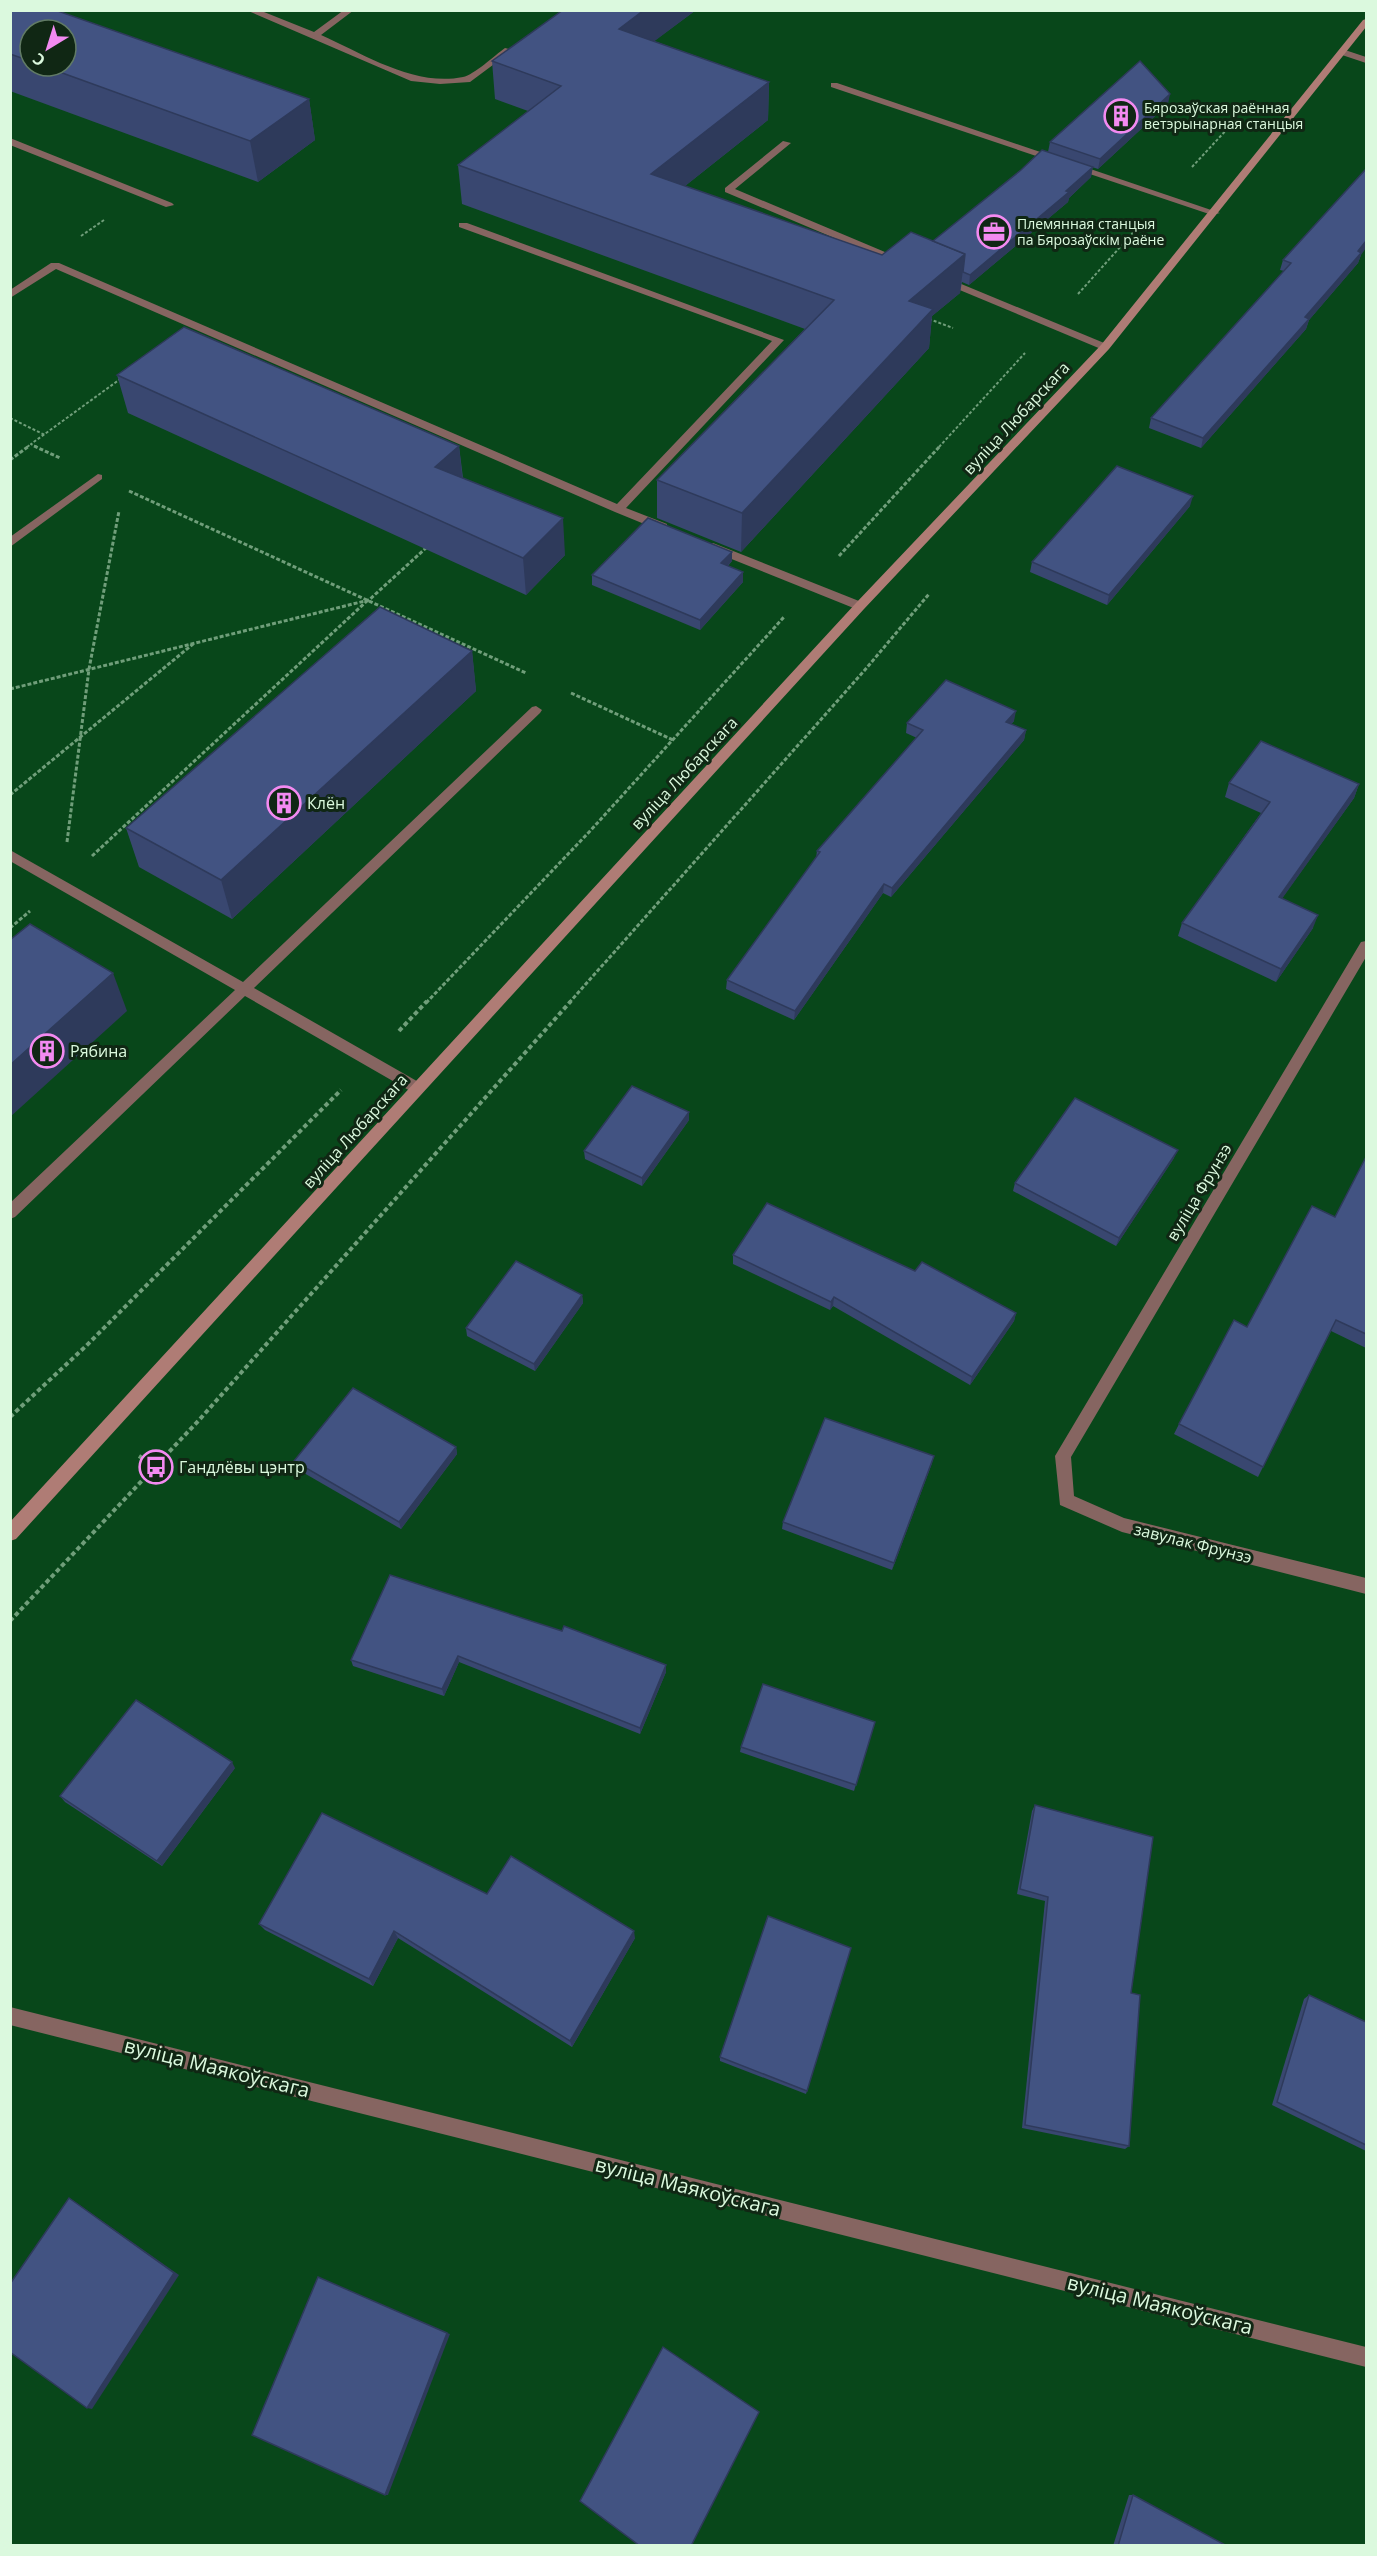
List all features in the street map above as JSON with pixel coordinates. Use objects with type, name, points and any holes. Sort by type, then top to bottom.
[{"type":"street","points":[[250,10],[315,35],[411,78],[440,81],[467,80],[515,45]]},
{"type":"street","points":[[315,35],[350,10]]},
{"type":"street","name":"вуліца Любарскага","points":[[10,1534],[861,606],[1105,347],[1215,213],[1366,22]]},
{"type":"street","points":[[1342,52],[1366,60]]},
{"type":"street","points":[[834,85],[1215,213]]},
{"type":"street","points":[[10,141],[169,205]]},
{"type":"street","points":[[786,143],[728,190],[915,268]]},
{"type":"street","points":[[463,225],[779,340],[619,509]]},
{"type":"street","points":[[10,295],[55,265],[674,532]]},
{"type":"street","points":[[936,277],[1105,347]]},
{"type":"street","points":[[10,543],[98,477]]},
{"type":"street","points":[[696,541],[861,606]]},
{"type":"street","points":[[10,1213],[536,710]]},
{"type":"street","points":[[10,855],[371,1059],[417,1088]]},
{"type":"street","name":"вуліца Фрунзэ","points":[[1063,1456],[1366,946]]},
{"type":"street","name":"завулак Фрунзэ","points":[[1063,1456],[1065,1500],[1122,1525],[1366,1586]]},
{"type":"street","name":"вуліца Маякоўскага","points":[[10,2016],[1366,2357]]},
{"type":"path","points":[[10,1417],[86,1346],[371,1059],[591,830],[1231,125]]},
{"type":"path","points":[[55,265],[45,261],[142,194]]},
{"type":"path","points":[[924,318],[958,329]]},
{"type":"path","points":[[10,460],[128,373]]},
{"type":"path","points":[[10,418],[45,435]]},
{"type":"path","points":[[31,444],[98,477],[535,677]]},
{"type":"path","points":[[62,884],[89,669],[123,488]]},
{"type":"path","points":[[62,884],[429,544]]},
{"type":"path","points":[[10,1621],[200,1419],[864,671],[934,589]]},
{"type":"path","points":[[10,689],[369,600]]},
{"type":"path","points":[[10,795],[196,642]]},
{"type":"path","points":[[567,692],[673,740]]},
{"type":"building","points":[[10,10],[55,10],[78,18],[18,18],[18,57],[10,54]]},
{"type":"building","points":[[563,10],[644,10],[619,29],[769,82],[651,174],[882,255],[911,232],[965,254],[909,301],[933,309],[742,513],[657,480],[834,300],[458,165],[561,86],[492,61]]},
{"type":"building","points":[[78,18],[309,99],[250,141],[76,78],[78,78]]},
{"type":"building","name":"Бярозаўская раённая ветэрынарная станцыя","points":[[1140,61],[1170,94],[1100,159],[1050,142]]},
{"type":"building","name":"Племянная станцыя па Бярозаўскім раёне","points":[[1042,150],[1093,167],[1066,191],[1069,192],[970,275],[963,272],[965,254],[933,241],[1021,170]]},
{"type":"building","points":[[1366,169],[1366,241],[1358,251],[1361,253],[1305,317],[1309,319],[1203,438],[1151,418],[1291,263],[1283,260]]},
{"type":"building","points":[[184,327],[459,446],[435,467],[563,518],[523,558],[117,375]]},
{"type":"building","points":[[1117,466],[1193,496],[1109,595],[1032,562]]},
{"type":"building","points":[[648,518],[732,552],[721,563],[743,572],[700,620],[592,575]]},
{"type":"building","points":[[380,607],[472,651],[221,880],[126,828]]},
{"type":"building","points":[[946,680],[1016,711],[1006,722],[1026,730],[892,888],[884,884],[795,1011],[727,980],[820,852],[817,851],[923,730],[907,723]]},
{"type":"building","points":[[1261,741],[1359,784],[1279,897],[1318,915],[1281,969],[1182,923],[1270,802],[1229,783]]},
{"type":"building","points":[[30,924],[113,973],[10,1065],[10,940]]},
{"type":"building","points":[[632,1086],[689,1112],[642,1178],[584,1151]]},
{"type":"building","points":[[1075,1098],[1178,1150],[1119,1238],[1015,1183]]},
{"type":"building","points":[[1366,1157],[1366,1334],[1336,1320],[1263,1467],[1179,1424],[1234,1320],[1247,1327],[1312,1206],[1335,1217]]},
{"type":"building","points":[[767,1203],[915,1271],[922,1262],[1016,1313],[972,1377],[834,1297],[831,1302],[733,1255]]},
{"type":"building","points":[[516,1261],[582,1295],[534,1364],[466,1328]]},
{"type":"building","points":[[353,1388],[456,1447],[399,1522],[294,1461]]},
{"type":"building","points":[[825,1418],[934,1456],[894,1563],[783,1522]]},
{"type":"building","points":[[390,1575],[562,1631],[564,1626],[666,1665],[640,1728],[458,1656],[442,1689],[351,1660]]},
{"type":"building","points":[[763,1684],[875,1722],[856,1785],[741,1747]]},
{"type":"building","points":[[136,1700],[232,1762],[157,1861],[60,1796]]},
{"type":"building","points":[[1035,1805],[1153,1837],[1131,1993],[1140,1995],[1129,2146],[1025,2125],[1048,1897],[1020,1889]]},
{"type":"building","points":[[322,1813],[487,1894],[511,1856],[634,1931],[570,2041],[394,1931],[369,1979],[259,1924]]},
{"type":"building","points":[[768,1916],[851,1948],[807,2091],[720,2057]]},
{"type":"building","points":[[1309,1995],[1366,2022],[1366,2145],[1277,2102]]},
{"type":"building","points":[[69,2198],[174,2273],[87,2408],[10,2352],[10,2284]]},
{"type":"building","points":[[318,2277],[447,2333],[385,2495],[252,2435]]},
{"type":"building","points":[[663,2347],[759,2412],[691,2546],[640,2546],[580,2501]]},
{"type":"building","points":[[1133,2495],[1227,2546],[1118,2546]]},
{"type":"place","name":"Бярозаўская раённая ветэрынарная станцыя","points":[[1121,116]]},
{"type":"place","name":"Племянная станцыя па Бярозаўскім раёне","points":[[994,232]]},
{"type":"place","name":"Клён","points":[[284,803]]},
{"type":"place","name":"Рябина","points":[[47,1051]]},
{"type":"place","name":"Гандлёвы цэнтр","points":[[156,1467]]}]
